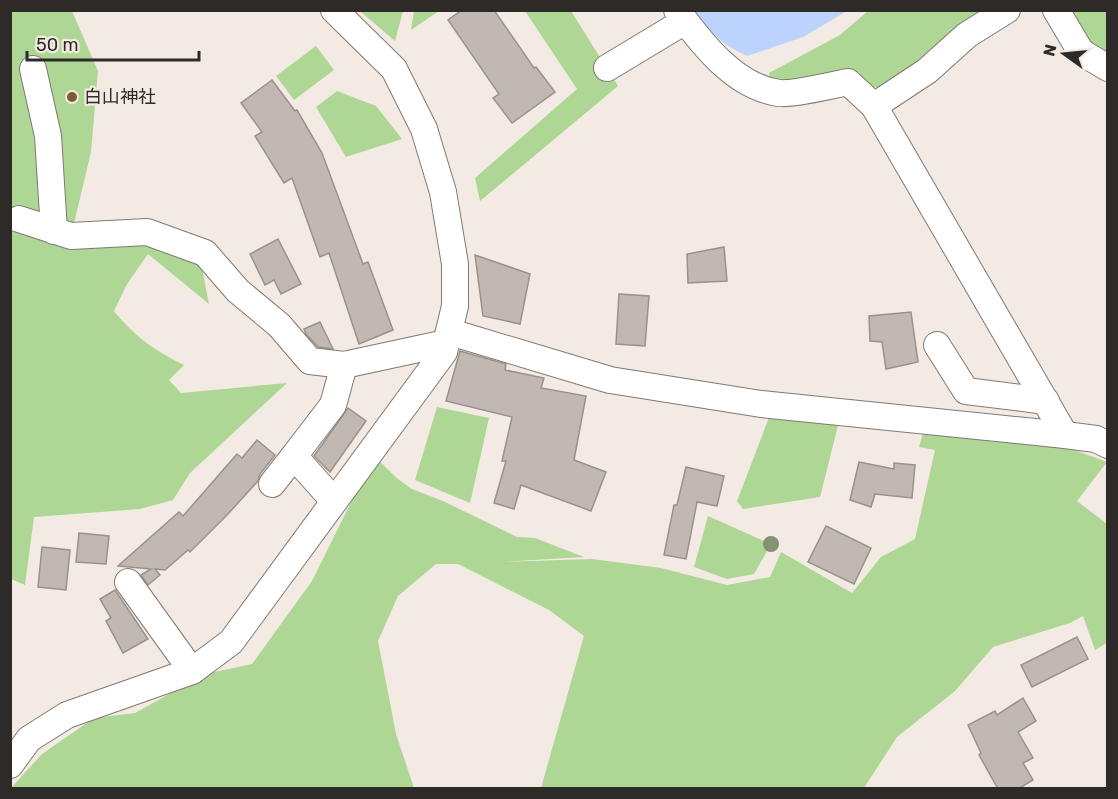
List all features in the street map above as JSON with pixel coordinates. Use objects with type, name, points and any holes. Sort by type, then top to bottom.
[{"type":"street","points":[[10,765],[29,739],[67,715],[192,671],[231,642],[444,352],[455,306],[455,264],[443,192],[424,129],[394,69],[334,10]]},
{"type":"street","points":[[874,106],[927,71],[967,35],[1007,10]]},
{"type":"street","points":[[1056,10],[1081,52],[1107,68]]},
{"type":"street","points":[[607,68],[681,16],[723,66],[756,86],[780,93],[848,82],[874,106],[1065,435]]},
{"type":"street","points":[[33,69],[48,136],[54,231]]},
{"type":"street","points":[[19,219],[71,236],[147,232],[206,253],[238,291],[279,325],[310,362],[344,365],[448,338],[610,380],[761,404],[1096,439],[1107,445]]},
{"type":"street","points":[[937,345],[966,391],[1046,401]]},
{"type":"street","points":[[272,484],[333,405],[344,365]]},
{"type":"street","points":[[294,456],[334,501]]},
{"type":"street","points":[[128,582],[192,671]]},
{"type":"green space","points":[[414,10],[439,11],[411,30]]},
{"type":"green space","points":[[11,11],[72,11],[98,71],[91,152],[71,236],[147,232],[199,252],[209,304],[148,254],[127,284],[114,311],[146,342],[184,365],[169,380],[181,393],[287,383],[190,473],[173,500],[140,509],[34,517],[25,585],[11,579]]},
{"type":"green space","points":[[360,11],[403,11],[395,41]]},
{"type":"green space","points":[[525,11],[571,11],[618,86],[480,201],[475,178],[577,89]]},
{"type":"green space","points":[[868,11],[988,11],[889,87],[867,87],[859,72],[826,80],[772,85],[769,73],[840,35]]},
{"type":"green space","points":[[1066,11],[1107,11],[1107,57],[1081,44]]},
{"type":"green space","points":[[316,46],[334,70],[294,100],[276,76]]},
{"type":"green space","points":[[337,91],[376,106],[402,139],[346,157],[316,107]]},
{"type":"green space","points":[[437,407],[489,418],[470,503],[415,480]]},
{"type":"green space","points":[[770,415],[839,421],[820,497],[743,509],[737,501]]},
{"type":"green space","points":[[923,433],[1069,448],[1107,462],[1077,501],[1107,524],[1107,643],[1095,650],[1083,616],[1070,623],[993,647],[955,691],[897,737],[864,788],[541,788],[584,636],[549,610],[458,564],[436,564],[398,596],[378,641],[396,734],[414,788],[11,788],[42,754],[94,718],[135,713],[205,674],[252,664],[312,581],[374,456],[412,489],[443,501],[517,537],[535,538],[584,557],[498,562],[592,559],[661,568],[727,585],[770,577],[781,552],[852,593],[881,557],[915,539],[935,450],[919,447]]},
{"type":"green space","points":[[708,516],[771,544],[754,574],[727,579],[694,567]]},
{"type":"water","points":[[694,11],[847,11],[803,37],[747,56],[717,37]]},
{"type":"building","points":[[462,10],[494,10],[534,68],[536,67],[555,92],[512,123],[493,98],[499,94],[448,20]]},
{"type":"building","points":[[272,80],[295,111],[297,110],[322,153],[363,264],[368,262],[393,330],[359,344],[329,253],[320,257],[292,178],[284,183],[255,136],[262,132],[241,103]]},
{"type":"building","points":[[278,239],[301,284],[281,294],[274,280],[265,285],[250,254]]},
{"type":"building","points":[[724,247],[727,281],[688,283],[687,254]]},
{"type":"building","points":[[475,255],[530,274],[520,324],[483,316]]},
{"type":"building","points":[[619,294],[649,296],[645,346],[616,344]]},
{"type":"building","points":[[911,312],[918,362],[886,369],[882,342],[870,341],[869,316]]},
{"type":"building","points":[[320,322],[333,349],[318,347],[306,334],[304,329]]},
{"type":"building","points":[[460,351],[506,364],[505,370],[544,378],[541,388],[586,396],[574,460],[606,472],[591,511],[521,485],[514,509],[494,503],[506,461],[502,461],[512,417],[446,401]]},
{"type":"building","points":[[348,408],[366,421],[330,472],[314,456]]},
{"type":"building","points":[[257,440],[275,455],[260,474],[258,481],[190,552],[188,550],[165,570],[155,569],[160,575],[148,585],[141,575],[151,569],[118,566],[179,512],[183,516],[237,454],[242,458]]},
{"type":"building","points":[[859,462],[894,469],[894,463],[915,465],[912,498],[875,494],[871,507],[850,500]]},
{"type":"building","points":[[686,467],[724,476],[717,506],[697,502],[686,559],[664,555],[674,505],[677,505]]},
{"type":"building","points":[[826,526],[871,548],[854,584],[808,562]]},
{"type":"building","points":[[79,533],[109,536],[106,564],[76,562]]},
{"type":"building","points":[[42,547],[70,550],[66,590],[38,587]]},
{"type":"building","points":[[115,590],[148,639],[123,653],[106,621],[111,618],[100,599]]},
{"type":"building","points":[[1077,637],[1088,659],[1032,687],[1021,665]]},
{"type":"building","points":[[1023,698],[1036,721],[1018,732],[1033,758],[1023,763],[1033,780],[1018,789],[998,789],[979,755],[981,753],[968,725],[995,711],[997,715]]},
{"type":"place","name":"白山神社","points":[[72,97]]}]
